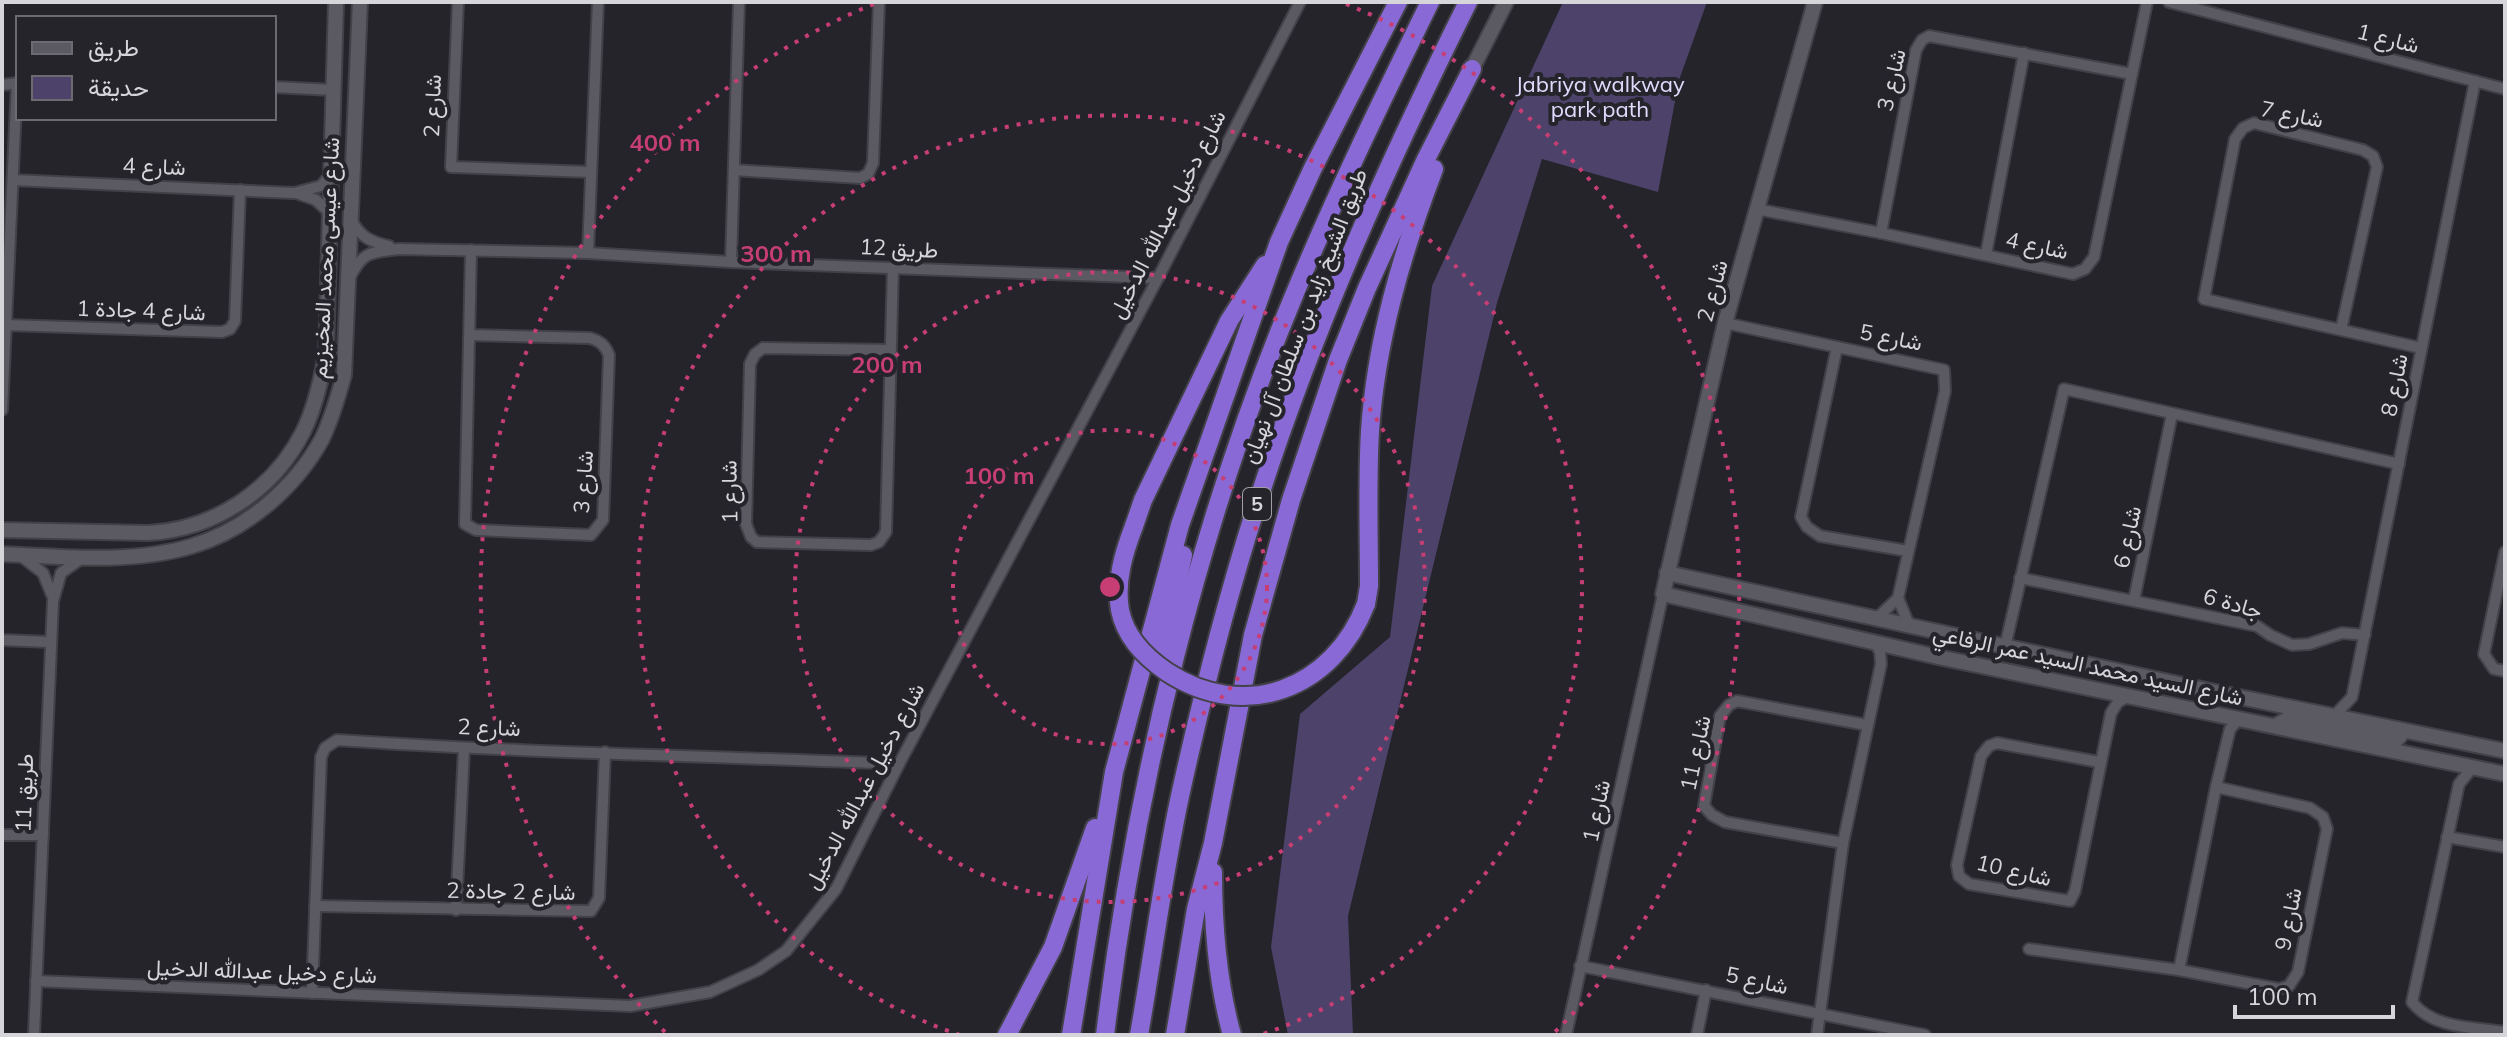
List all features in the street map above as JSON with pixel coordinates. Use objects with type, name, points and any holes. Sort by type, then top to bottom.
[{"type":"highway","points":[[1398,2],[1279,242],[1229,321],[1125,550],[1118,588],[1121,612],[1128,631],[1136,645],[1157,665],[1199,689],[1246,697],[1270,693],[1314,675],[1347,642],[1366,604],[1369,586],[1370,431],[1383,339],[1412,227],[1472,69]]},
{"type":"highway","name":"طريق الشيخ زايد بن سلطان آل نهيان","points":[[1105,1035],[1120,918],[1158,727],[1196,581],[1269,360],[1330,211],[1430,2]]},
{"type":"highway","name":"طريق الشيخ زايد بن سلطان آل نهيان","points":[[1139,1035],[1180,797],[1223,620],[1258,500],[1349,257],[1393,156],[1468,2]]},
{"type":"highway","points":[[1175,1035],[1196,909],[1213,843],[1253,635],[1291,500],[1338,360],[1367,288],[1426,159],[1472,69]]},
{"type":"highway","points":[[1007,1035],[1053,947],[1114,772],[1180,525],[1279,242]]},
{"type":"highway","points":[[1158,727],[1166,633],[1200,474]]},
{"type":"highway","points":[[1071,1035],[1114,772]]},
{"type":"highway","points":[[1213,843],[1213,916],[1218,975],[1232,1035]]},
{"type":"highway","points":[[1147,985],[1148,1035]]},
{"type":"street","name":"شارع عيسى محمد المخيزيم","points":[[2,554],[142,555],[191,547],[234,529],[257,513],[275,498],[309,458],[329,424],[344,375],[360,2]]},
{"type":"street","name":"شارع 2","points":[[458,2],[451,167],[591,172]]},
{"type":"street","points":[[588,253],[598,2]]},
{"type":"street","points":[[731,262],[739,2]]},
{"type":"street","points":[[734,170],[860,178],[868,174],[873,167],[879,2]]},
{"type":"street","name":"شارع دخيل عبدالله الدخيل","points":[[36,981],[630,1006],[710,992],[758,970],[786,951],[836,889],[1300,2]]},
{"type":"street","points":[[1472,69],[1506,2]]},
{"type":"street","name":"شارع 2","points":[[1663,594],[1725,323],[1815,2]]},
{"type":"street","name":"شارع 4","points":[[1756,209],[2073,274],[2085,269],[2094,257],[2147,2]]},
{"type":"street","name":"شارع 1","points":[[2169,2],[2505,89]]},
{"type":"street","name":"شارع عيسى محمد المخيزيم","points":[[2,530],[171,532],[209,521],[231,510],[294,448],[314,405],[326,340],[334,4]]},
{"type":"street","name":"شارع 3","points":[[1881,233],[1916,50],[1922,40],[1929,36],[2132,74]]},
{"type":"street","points":[[1986,254],[2024,53]]},
{"type":"street","name":"شارع 8","points":[[2352,697],[2475,81]]},
{"type":"street","points":[[276,87],[333,90]]},
{"type":"street","points":[[333,113],[344,106],[356,112]]},
{"type":"street","points":[[2,410],[16,120]]},
{"type":"street","name":"شارع 7","points":[[2341,330],[2377,167],[2373,156],[2363,150],[2254,123],[2243,128],[2235,139],[2204,299],[2341,330],[2421,348]]},
{"type":"street","name":"شارع 4","points":[[294,193],[321,186],[331,174]]},
{"type":"street","name":"شارع 4","points":[[13,180],[294,193],[316,200],[330,213]]},
{"type":"street","name":"شارع 4 جادة 1","points":[[6,325],[222,332],[230,329],[235,321],[240,190]]},
{"type":"street","name":"طريق 12","points":[[352,220],[369,241],[399,249]]},
{"type":"street","name":"طريق 12","points":[[350,277],[363,257],[399,249],[588,253],[731,262],[1158,278]]},
{"type":"street","name":"شارع 3","points":[[470,335],[590,338],[600,341],[607,348],[603,520],[591,535],[476,530],[465,524],[471,250]]},
{"type":"street","name":"شارع 1","points":[[890,350],[763,348],[755,354],[750,364],[746,524],[751,537],[757,542],[871,545],[884,536],[893,267]]},
{"type":"street","name":"شارع 5","points":[[1725,323],[1944,370],[1945,391],[1898,598]]},
{"type":"street","points":[[326,340],[337,347],[347,338]]},
{"type":"street","name":"شارع 5","points":[[1837,347],[1801,517],[1807,527],[1820,536],[1908,551]]},
{"type":"street","points":[[323,368],[336,366],[344,375]]},
{"type":"street","points":[[2005,647],[2064,389],[2399,464]]},
{"type":"street","name":"شارع 6","points":[[2020,578],[2134,600],[2172,414]]},
{"type":"street","points":[[2505,552],[2484,654],[2494,669],[2505,671]]},
{"type":"street","points":[[18,555],[32,562],[43,573],[53,601]]},
{"type":"street","name":"طريق 11","points":[[34,1035],[53,601],[61,573],[85,556]]},
{"type":"street","name":"شارع السيد محمد السيد عمر الرفاعي","points":[[1667,573],[2220,693],[2505,751]]},
{"type":"street","name":"شارع 1","points":[[1566,1035],[1663,594]]},
{"type":"street","name":"شارع السيد محمد السيد عمر الرفاعي","points":[[1663,594],[1938,657],[2453,765],[2505,770]]},
{"type":"street","points":[[1877,618],[1898,598],[1909,625]]},
{"type":"street","name":"جادة 6","points":[[2134,600],[2257,626],[2292,645],[2309,644],[2342,633],[2365,635]]},
{"type":"street","points":[[2,640],[50,642]]},
{"type":"street","points":[[1817,1035],[1843,843],[1881,664],[1875,642]]},
{"type":"street","points":[[1881,664],[1898,647]]},
{"type":"street","points":[[1938,657],[1960,651],[2058,672],[2062,668],[2059,658]]},
{"type":"street","points":[[2080,685],[2077,674],[2085,673],[2200,696],[2220,693]]},
{"type":"street","points":[[2098,690],[2107,700],[2111,713]]},
{"type":"street","points":[[2111,713],[2118,702],[2129,696]]},
{"type":"street","points":[[2335,715],[2352,697],[2366,722]]},
{"type":"street","name":"شارع 11","points":[[1843,843],[1725,822],[1712,815],[1704,806],[1720,716],[1737,701],[1867,725]]},
{"type":"street","name":"شارع 10","points":[[2099,762],[1997,743],[1989,746],[1981,756],[1957,865],[1959,876],[1969,884],[2070,901],[2075,891],[2111,713]]},
{"type":"street","points":[[2219,716],[2226,723],[2229,733]]},
{"type":"street","points":[[2275,726],[2288,719],[2395,741],[2400,736],[2397,729]]},
{"type":"street","points":[[2029,949],[2179,970],[2216,787],[2229,733],[2238,720]]},
{"type":"street","name":"شارع 2","points":[[312,993],[321,757],[325,748],[337,740],[464,749],[899,764]]},
{"type":"street","points":[[2421,757],[2418,751],[2424,745],[2505,770]]},
{"type":"street","points":[[456,910],[464,749]]},
{"type":"street","name":"شارع 2 جادة 2","points":[[315,906],[585,913],[594,910],[599,898],[605,752]]},
{"type":"street","points":[[2453,765],[2459,784]]},
{"type":"street","points":[[2472,768],[2459,784],[2412,1002],[2420,1013],[2435,1021],[2505,1032]]},
{"type":"street","name":"شارع 9","points":[[2179,970],[2279,989],[2289,986],[2298,972],[2327,829],[2323,817],[2310,808],[2216,787]]},
{"type":"street","points":[[2,835],[43,835]]},
{"type":"street","points":[[2447,837],[2505,847]]},
{"type":"street","name":"شارع 5","points":[[1580,966],[1925,1035]]},
{"type":"street","points":[[1697,1035],[1706,990]]},
{"type":"green space","name":"Jabriya walkway park path","points":[[1563,2],[1707,2],[1679,80],[1658,192],[1542,159],[1497,303],[1348,916],[1353,1035],[1288,1035],[1271,947],[1300,714],[1390,637],[1432,286]]}]
